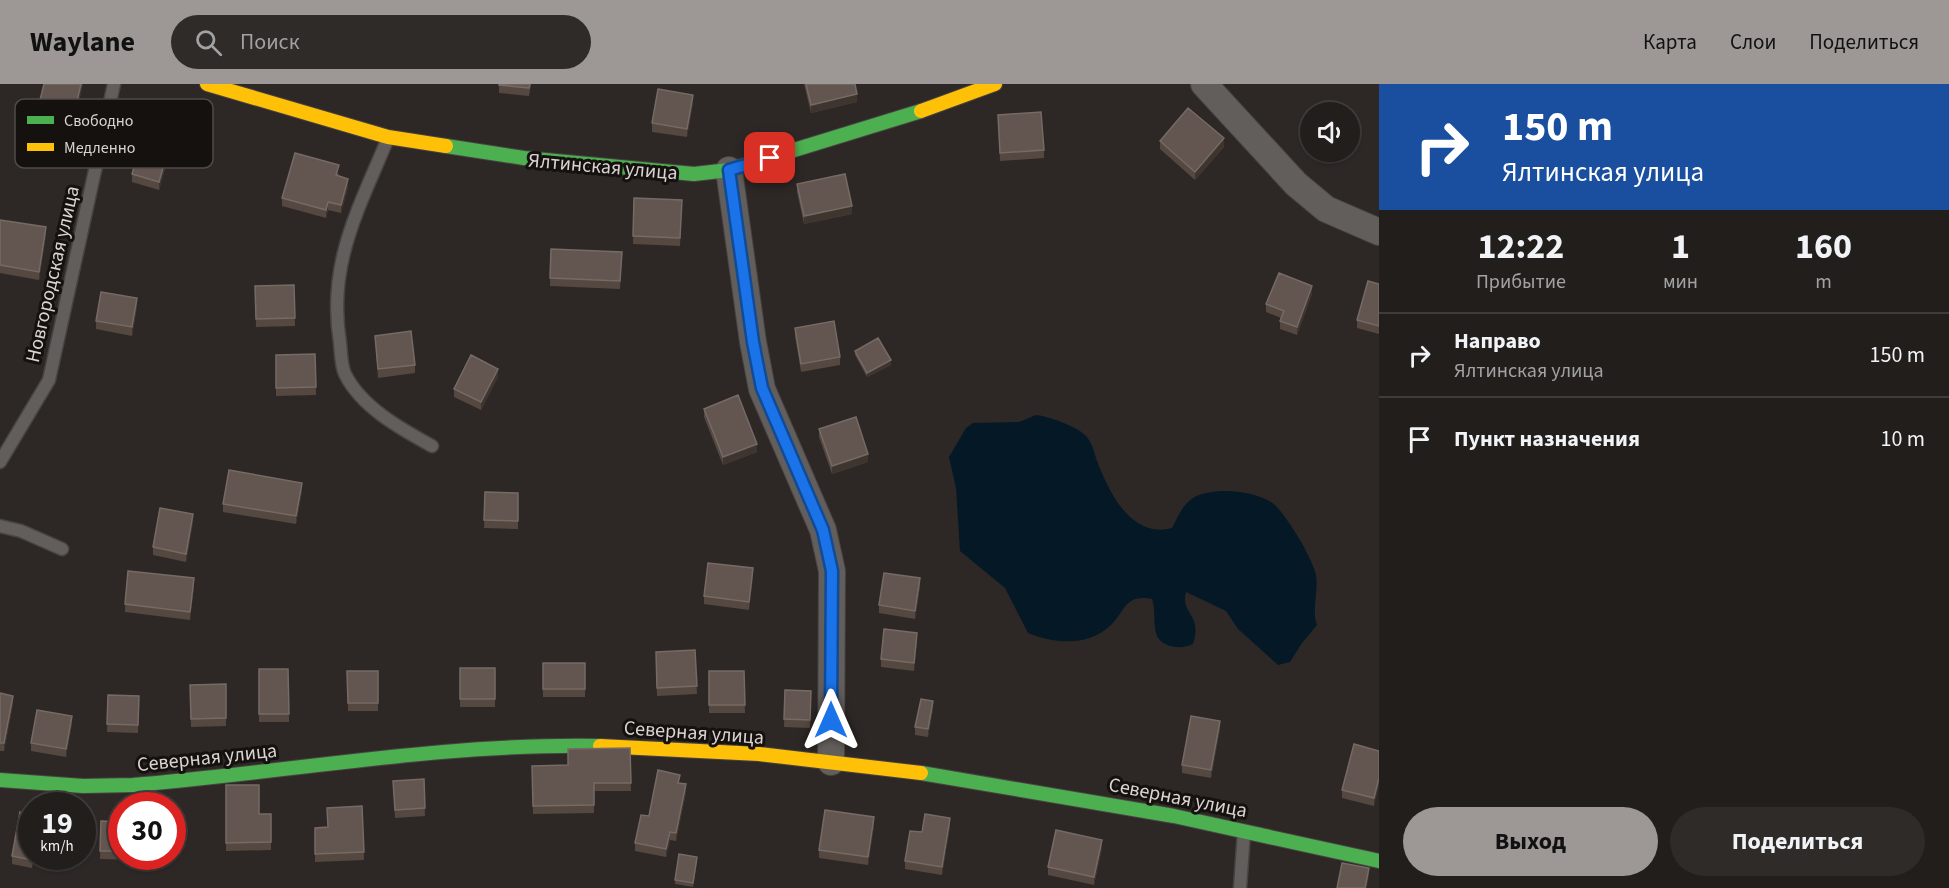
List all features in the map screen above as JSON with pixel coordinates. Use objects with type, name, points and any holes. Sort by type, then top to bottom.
[{"type":"street","name":"Ялтинская улица","points":[[207,84],[388,137],[570,163],[694,174],[729,170],[891,122],[995,84]]},
{"type":"street","points":[[1204,84],[1296,184],[1326,209],[1379,232]]},
{"type":"street","points":[[729,170],[753,342],[762,388],[823,530],[830,560],[831,762]]},
{"type":"street","name":"Северная улица","points":[[0,780],[72,785],[134,785],[450,751],[546,745],[719,751],[831,762],[1048,791],[1378,857]]},
{"type":"lane","name":"Новгородская улица","points":[[111,99],[114,84]]},
{"type":"lane","points":[[388,137],[346,241],[338,274],[335,315],[344,373],[360,396],[387,418],[432,446]]},
{"type":"lane","name":"Новгородская улица","points":[[0,462],[48,380],[95,168]]},
{"type":"lane","points":[[0,526],[21,531],[62,549]]},
{"type":"lane","points":[[1240,888],[1244,829]]},
{"type":"water","points":[[1036,415],[1062,422],[1086,436],[1115,499],[1133,520],[1145,527],[1157,530],[1172,528],[1189,501],[1201,494],[1212,492],[1248,494],[1270,501],[1277,507],[1293,529],[1312,563],[1317,584],[1315,619],[1317,625],[1290,662],[1278,665],[1238,629],[1226,611],[1186,592],[1186,605],[1195,626],[1193,644],[1188,646],[1167,645],[1158,638],[1152,599],[1143,598],[1128,604],[1112,624],[1093,637],[1060,641],[1028,633],[1005,588],[960,551],[956,488],[949,457],[966,428],[973,423],[1019,422]]},
{"type":"building","points":[[44,84],[81,84],[78,99],[40,99]]},
{"type":"building","points":[[499,84],[530,84],[529,88]]},
{"type":"building","points":[[806,84],[855,84],[857,94],[811,105]]},
{"type":"building","points":[[658,89],[693,95],[687,129],[652,123]]},
{"type":"building","points":[[1188,108],[1224,138],[1195,172],[1160,141]]},
{"type":"building","points":[[1041,112],[1044,150],[1000,153],[998,115]]},
{"type":"building","points":[[295,153],[339,165],[336,175],[348,179],[341,205],[328,202],[326,210],[282,198]]},
{"type":"building","points":[[134,168],[163,168],[159,182],[132,174]]},
{"type":"building","points":[[845,174],[852,206],[804,216],[797,184]]},
{"type":"building","points":[[634,198],[682,200],[680,238],[633,236]]},
{"type":"building","points":[[0,220],[46,227],[39,272],[0,265]]},
{"type":"building","points":[[551,249],[622,252],[620,281],[550,278]]},
{"type":"building","points":[[1279,273],[1312,286],[1297,327],[1280,321],[1284,311],[1266,304]]},
{"type":"building","points":[[1368,281],[1379,284],[1379,326],[1357,320]]},
{"type":"building","points":[[294,285],[295,318],[256,319],[255,286]]},
{"type":"building","points":[[101,292],[137,298],[132,327],[96,321]]},
{"type":"building","points":[[834,321],[840,357],[801,364],[795,328]]},
{"type":"building","points":[[411,331],[415,365],[378,369],[375,336]]},
{"type":"building","points":[[878,338],[891,360],[867,373],[855,351]]},
{"type":"building","points":[[315,354],[316,387],[276,388],[276,355]]},
{"type":"building","points":[[471,355],[498,369],[481,402],[454,389]]},
{"type":"building","points":[[738,395],[757,444],[723,457],[704,409]]},
{"type":"building","points":[[856,417],[868,454],[832,466],[819,429]]},
{"type":"building","points":[[229,470],[302,483],[296,516],[223,504]]},
{"type":"building","points":[[485,492],[518,493],[518,521],[484,520]]},
{"type":"building","points":[[160,508],[193,514],[186,554],[153,547]]},
{"type":"building","points":[[708,563],[753,568],[749,602],[704,596]]},
{"type":"building","points":[[128,571],[194,578],[190,612],[125,604]]},
{"type":"building","points":[[884,573],[920,578],[915,611],[879,605]]},
{"type":"building","points":[[884,629],[917,633],[914,663],[881,659]]},
{"type":"building","points":[[695,650],[697,686],[657,688],[656,652]]},
{"type":"building","points":[[543,663],[585,663],[585,689],[543,689]]},
{"type":"building","points":[[460,668],[495,668],[495,699],[460,699]]},
{"type":"building","points":[[259,669],[288,669],[289,714],[259,714]]},
{"type":"building","points":[[347,671],[378,671],[378,703],[348,703]]},
{"type":"building","points":[[709,671],[744,671],[745,705],[709,705]]},
{"type":"building","points":[[226,684],[226,718],[191,719],[190,685]]},
{"type":"building","points":[[785,690],[811,691],[810,720],[784,719]]},
{"type":"building","points":[[0,693],[13,696],[4,743],[0,743]]},
{"type":"building","points":[[108,695],[139,696],[138,725],[107,724]]},
{"type":"building","points":[[921,699],[933,701],[928,729],[915,727]]},
{"type":"building","points":[[37,710],[72,716],[66,749],[31,743]]},
{"type":"building","points":[[1191,716],[1220,721],[1211,770],[1182,765]]},
{"type":"building","points":[[1354,744],[1379,751],[1379,778],[1374,798],[1342,790]]},
{"type":"building","points":[[630,748],[631,783],[594,783],[594,805],[533,806],[532,766],[568,765],[568,749]]},
{"type":"building","points":[[658,770],[680,775],[678,783],[686,784],[676,833],[670,832],[666,849],[635,843],[641,815],[649,816]]},
{"type":"building","points":[[424,779],[425,808],[395,810],[393,781]]},
{"type":"building","points":[[226,785],[259,785],[259,814],[271,814],[271,842],[226,843]]},
{"type":"building","points":[[362,806],[364,852],[315,854],[315,828],[328,827],[327,808]]},
{"type":"building","points":[[825,810],[874,817],[868,857],[819,850]]},
{"type":"building","points":[[925,814],[950,818],[942,867],[905,861],[910,831],[922,832]]},
{"type":"building","points":[[101,821],[108,821],[108,851],[100,851]]},
{"type":"building","points":[[18,823],[18,857],[12,856]]},
{"type":"building","points":[[1056,830],[1102,840],[1094,877],[1048,867]]},
{"type":"building","points":[[679,854],[697,857],[693,883],[675,880]]},
{"type":"building","points":[[1342,863],[1369,868],[1365,888],[1337,888]]},
{"type":"traffic: fast","points":[[446,146],[524,158],[694,174],[729,170],[921,111]]},
{"type":"traffic: fast","points":[[0,780],[83,786],[133,785],[483,749],[600,746]]},
{"type":"traffic: fast","points":[[921,773],[1174,816],[1379,861]]},
{"type":"traffic: slow","points":[[207,84],[388,137],[446,146]]},
{"type":"traffic: slow","points":[[921,111],[995,84]]},
{"type":"traffic: slow","points":[[600,746],[759,754],[921,773]]},
{"type":"route","points":[[770,158],[729,170],[753,342],[762,388],[823,530],[832,571],[831,720]]}]
